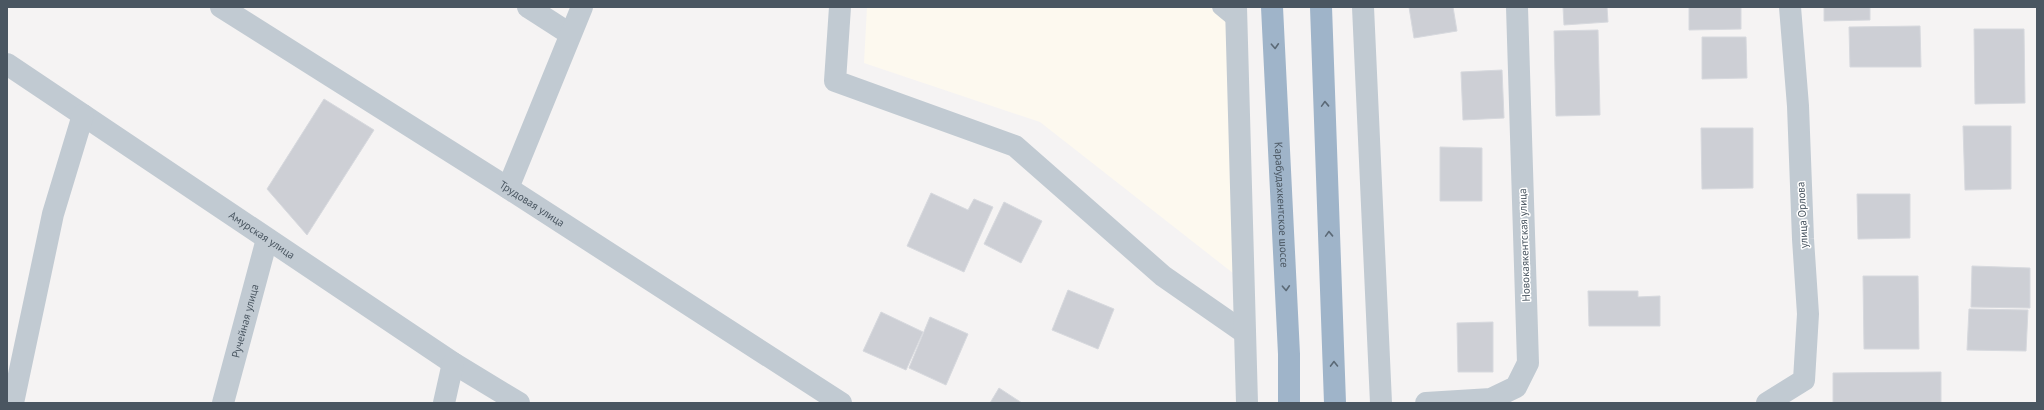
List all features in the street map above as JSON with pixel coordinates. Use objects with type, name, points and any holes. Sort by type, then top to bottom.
[{"type":"highway","name":"Карабудахкентское шоссе","points":[[1272,7],[1289,346],[1289,403]]},
{"type":"highway","points":[[1320,7],[1335,403]]},
{"type":"street","name":"Трудовая улица","points":[[221,7],[508,188],[841,403]]},
{"type":"street","points":[[528,7],[570,34]]},
{"type":"street","points":[[508,188],[582,7]]},
{"type":"street","points":[[840,7],[835,81],[1015,146],[1163,276],[1245,333]]},
{"type":"street","points":[[1364,7],[1381,403]]},
{"type":"street","name":"Новокаякентская улица","points":[[1426,403],[1491,399],[1516,387],[1528,363],[1517,7]]},
{"type":"street","name":"улица Орлова","points":[[1767,403],[1804,380],[1808,314],[1798,106],[1790,7]]},
{"type":"street","points":[[1237,14],[1247,403]]},
{"type":"street","name":"Амурская улица","points":[[7,64],[453,362],[520,403]]},
{"type":"street","points":[[13,403],[54,214],[83,115]]},
{"type":"street","name":"Ручейная улица","points":[[223,403],[267,239]]},
{"type":"street","points":[[444,403],[453,362]]},
{"type":"lane","points":[[1220,7],[1237,14]]},
{"type":"shaded area","points":[[867,7],[1240,7],[1252,288],[1040,122],[864,63]]},
{"type":"building","points":[[1409,7],[1453,7],[1457,31],[1414,38]]},
{"type":"building","points":[[1563,7],[1607,7],[1608,22],[1564,25]]},
{"type":"building","points":[[1689,7],[1741,7],[1741,29],[1689,30]]},
{"type":"building","points":[[1824,7],[1870,7],[1870,20],[1824,21]]},
{"type":"building","points":[[1920,26],[1921,67],[1850,67],[1849,27]]},
{"type":"building","points":[[1974,29],[2024,29],[2025,103],[1975,104]]},
{"type":"building","points":[[1598,30],[1600,115],[1556,116],[1554,31]]},
{"type":"building","points":[[1702,37],[1746,37],[1747,78],[1702,79]]},
{"type":"building","points":[[1502,70],[1504,118],[1463,120],[1461,72]]},
{"type":"building","points":[[324,99],[374,130],[307,235],[267,189]]},
{"type":"building","points":[[1963,126],[2011,126],[2011,189],[1965,190]]},
{"type":"building","points":[[1701,128],[1753,128],[1753,188],[1702,189]]},
{"type":"building","points":[[1440,147],[1482,148],[1482,201],[1440,201]]},
{"type":"building","points":[[931,193],[968,210],[974,199],[993,207],[964,272],[907,246]]},
{"type":"building","points":[[1857,194],[1910,194],[1910,238],[1858,239]]},
{"type":"building","points":[[1004,202],[1042,221],[1021,263],[984,244]]},
{"type":"building","points":[[1972,266],[2030,268],[2030,308],[1971,307]]},
{"type":"building","points":[[1863,276],[1918,276],[1919,349],[1864,349]]},
{"type":"building","points":[[1068,290],[1114,309],[1098,349],[1052,330]]},
{"type":"building","points":[[1588,291],[1638,291],[1638,297],[1660,296],[1660,326],[1589,326]]},
{"type":"building","points":[[1969,309],[2028,310],[2026,351],[1967,350]]},
{"type":"building","points":[[881,312],[923,332],[906,370],[863,351]]},
{"type":"building","points":[[930,317],[968,334],[946,385],[909,368]]},
{"type":"building","points":[[1493,322],[1493,372],[1458,372],[1457,323]]},
{"type":"building","points":[[1941,372],[1941,403],[1833,403],[1833,373]]},
{"type":"building","points":[[999,388],[1022,403],[990,403]]}]
